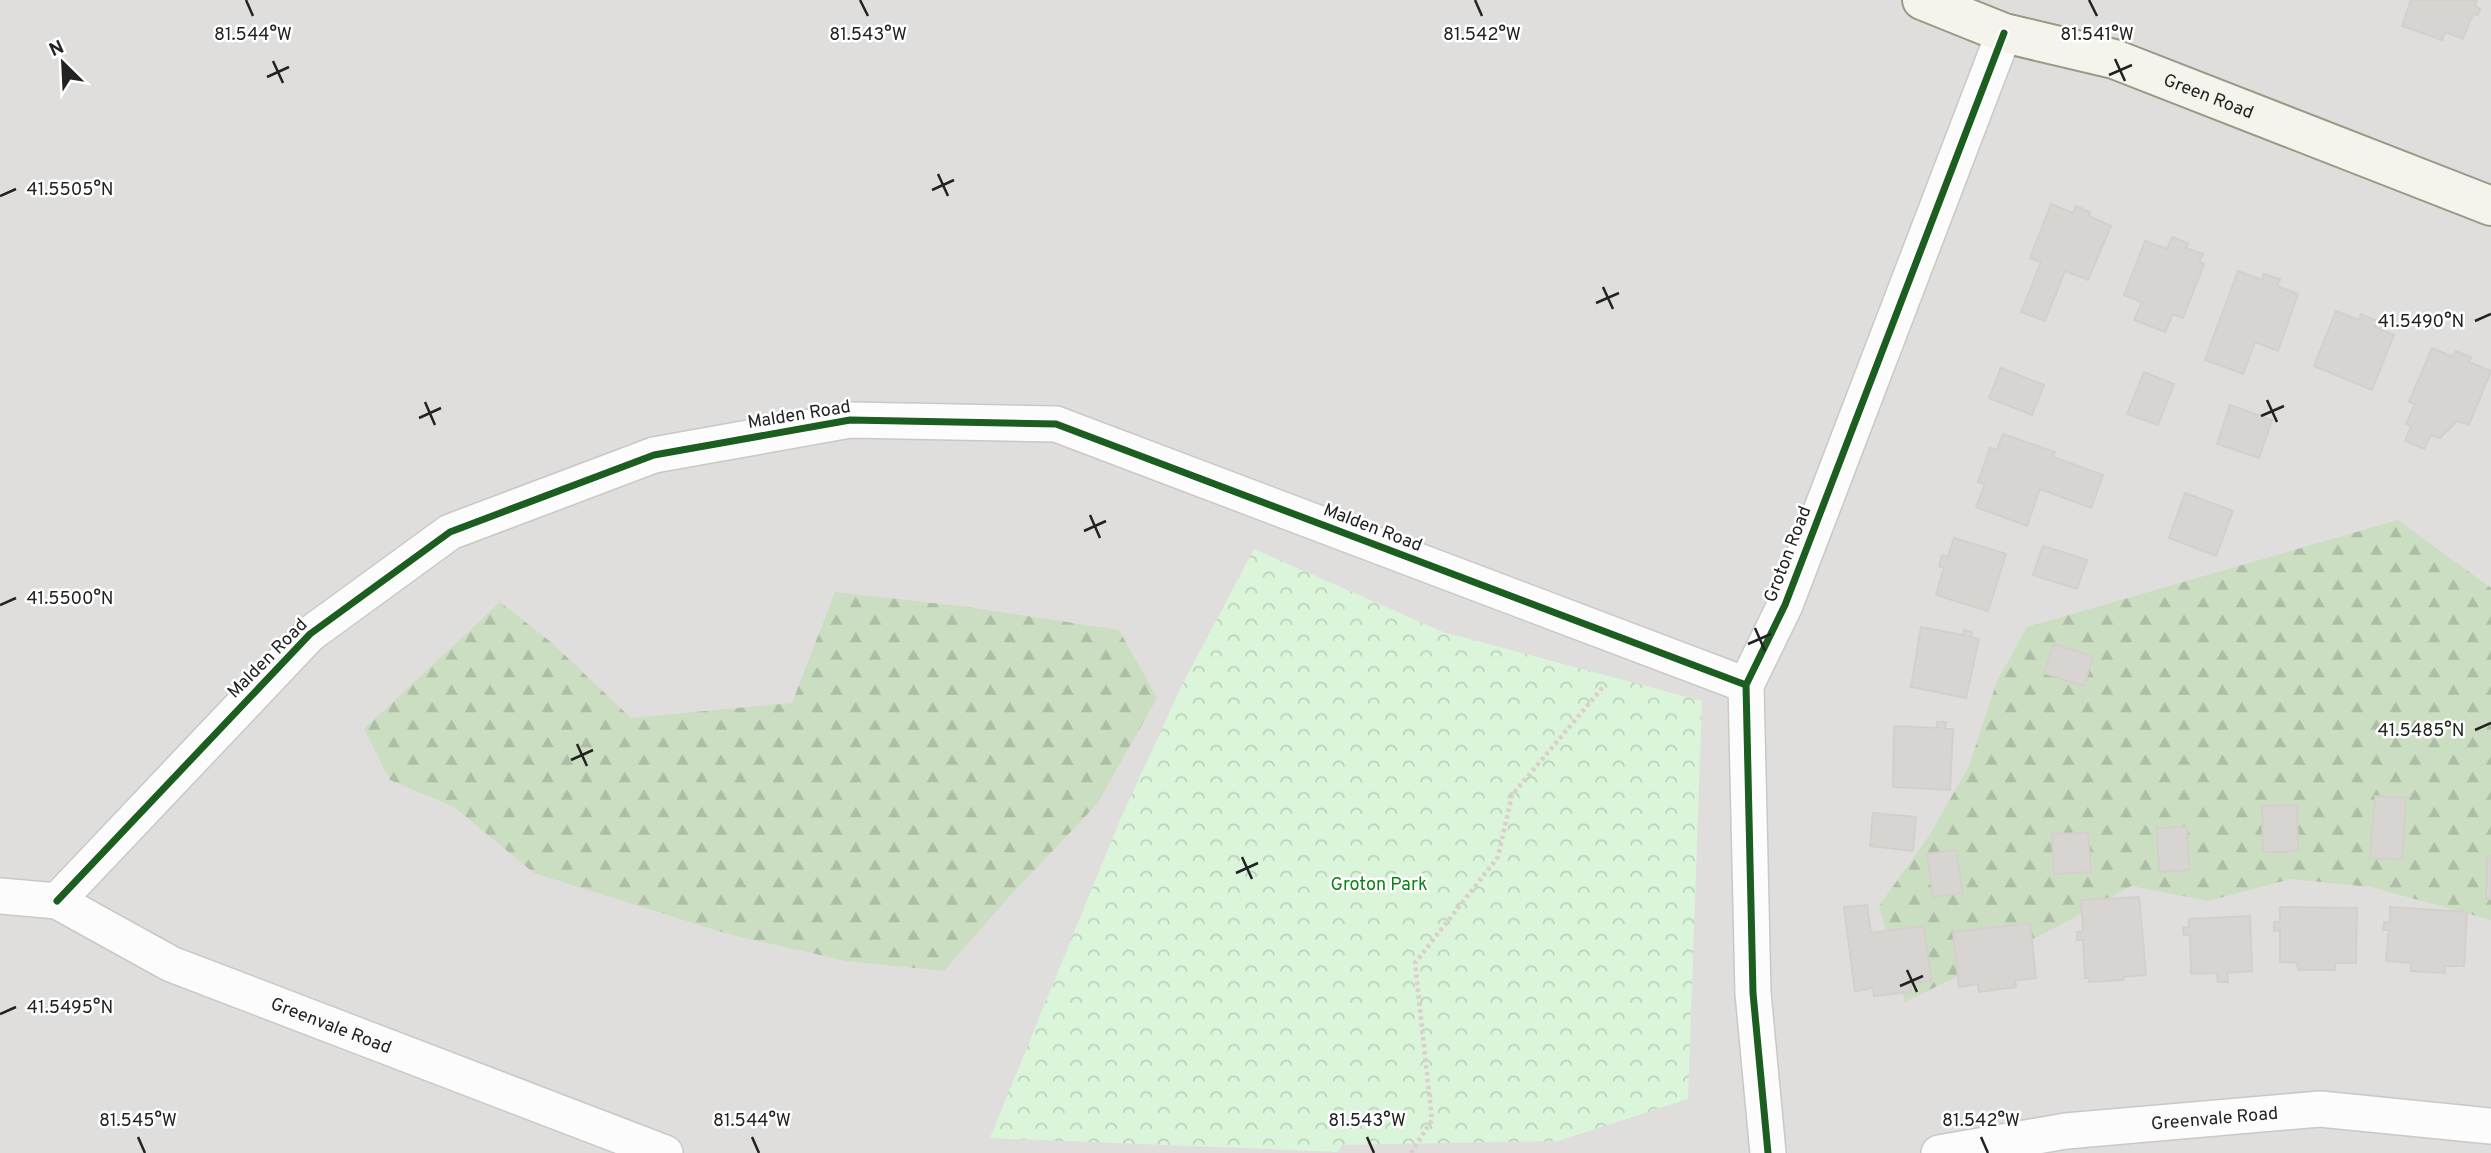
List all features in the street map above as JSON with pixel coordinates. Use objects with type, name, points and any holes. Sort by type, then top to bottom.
[{"type":"main road","name":"Green Road","points":[[1922,0],[2004,33],[2114,59],[2491,206]]},
{"type":"street","name":"Groton Road","points":[[1768,1153],[1753,993],[1746,685],[1785,605],[2004,33]]},
{"type":"street","name":"Malden Road","points":[[57,901],[310,634],[450,532],[653,455],[850,420],[1056,424],[1746,685]]},
{"type":"street","name":"Greenvale Road","points":[[0,896],[57,901],[171,964],[665,1153]]},
{"type":"street","name":"Greenvale Road","points":[[1939,1153],[2066,1131],[2320,1109],[2491,1126]]},
{"type":"path","points":[[1411,1153],[1432,1120],[1415,963],[1498,856],[1513,795],[1603,687]]},
{"type":"shaded area","points":[[0,0],[2491,0],[2491,1153],[0,1153]]},
{"type":"green space","points":[[2398,520],[2491,588],[2491,920],[2371,887],[2291,879],[2208,901],[2131,886],[2055,928],[1905,1002],[1879,906],[1929,836],[1969,766],[1997,681],[2027,627]]},
{"type":"green space","name":"Groton Park","points":[[1254,549],[1443,632],[1702,701],[1688,1099],[1558,1141],[1342,1145],[1338,1152],[990,1138],[1120,820],[1182,685]]},
{"type":"green space","points":[[835,592],[968,607],[1119,630],[1157,698],[1097,804],[1008,898],[944,971],[846,961],[728,934],[534,873],[454,807],[390,780],[364,729],[500,602],[552,643],[631,718],[792,703]]},
{"type":"building","points":[[2411,0],[2477,0],[2475,6],[2480,9],[2478,15],[2473,14],[2463,39],[2445,32],[2442,40],[2402,26]]},
{"type":"building","points":[[2051,204],[2073,213],[2076,206],[2090,212],[2089,216],[2111,226],[2088,280],[2065,271],[2045,321],[2021,312],[2041,262],[2030,258]]},
{"type":"building","points":[[2172,237],[2188,243],[2186,248],[2203,254],[2199,262],[2204,264],[2183,318],[2173,314],[2165,332],[2134,320],[2142,302],[2124,295],[2145,241],[2167,249]]},
{"type":"building","points":[[2238,271],[2262,280],[2264,274],[2280,279],[2277,286],[2298,294],[2278,351],[2255,342],[2243,374],[2205,360]]},
{"type":"building","points":[[2336,311],[2359,320],[2361,314],[2378,321],[2375,327],[2394,335],[2372,390],[2314,366]]},
{"type":"building","points":[[2432,348],[2453,357],[2456,351],[2471,357],[2469,362],[2491,371],[2469,425],[2457,421],[2440,438],[2431,435],[2424,449],[2405,441],[2411,426],[2406,424],[2415,404],[2409,402]]},
{"type":"building","points":[[2001,368],[2044,385],[2032,415],[1989,398]]},
{"type":"building","points":[[2144,372],[2174,384],[2158,425],[2127,414]]},
{"type":"building","points":[[2230,405],[2272,420],[2259,458],[2217,444]]},
{"type":"building","points":[[2003,434],[2055,452],[2053,457],[2103,475],[2091,508],[2040,489],[2027,526],[1976,507],[1985,484],[1978,482],[1990,448],[1997,450]]},
{"type":"building","points":[[2185,493],[2233,511],[2216,556],[2169,538]]},
{"type":"building","points":[[1954,538],[2006,554],[1988,611],[1936,595],[1944,568],[1939,566],[1942,555],[1948,557]]},
{"type":"building","points":[[2043,546],[2087,560],[2077,589],[2033,575]]},
{"type":"building","points":[[1921,627],[1963,635],[1964,630],[1972,632],[1971,637],[1979,639],[1966,698],[1911,687]]},
{"type":"building","points":[[2054,644],[2093,657],[2084,686],[2044,673]]},
{"type":"building","points":[[1937,722],[1946,722],[1945,729],[1953,729],[1950,790],[1893,787],[1894,726],[1937,728]]},
{"type":"building","points":[[2375,796],[2406,798],[2402,860],[2370,858]]},
{"type":"building","points":[[2297,805],[2298,851],[2263,852],[2262,806]]},
{"type":"building","points":[[1873,813],[1916,817],[1913,851],[1870,846]]},
{"type":"building","points":[[2187,827],[2189,870],[2159,872],[2157,828]]},
{"type":"building","points":[[2088,833],[2091,872],[2054,874],[2052,834]]},
{"type":"building","points":[[1956,850],[1963,893],[1933,897],[1927,854]]},
{"type":"building","points":[[2487,856],[2491,856],[2491,899],[2486,899]]},
{"type":"building","points":[[2139,897],[2146,975],[2123,977],[2123,980],[2089,982],[2089,978],[2085,978],[2083,940],[2077,940],[2077,932],[2083,931],[2081,900]]},
{"type":"building","points":[[1867,905],[1871,933],[1924,926],[1931,981],[1910,983],[1911,992],[1874,996],[1873,988],[1855,991],[1844,907]]},
{"type":"building","points":[[2280,907],[2357,908],[2356,963],[2335,963],[2335,970],[2298,970],[2297,963],[2280,962],[2280,930],[2274,931],[2274,922],[2280,922]]},
{"type":"building","points":[[2390,907],[2467,912],[2464,966],[2445,966],[2445,973],[2411,971],[2411,963],[2386,961],[2389,930],[2383,930],[2384,922],[2390,923]]},
{"type":"building","points":[[2250,916],[2252,971],[2227,973],[2228,982],[2218,982],[2217,973],[2191,974],[2190,935],[2184,935],[2183,927],[2189,927],[2189,919]]},
{"type":"building","points":[[2030,923],[2036,978],[2015,980],[2016,987],[1979,992],[1978,984],[1959,987],[1953,932]]},
{"type":"cycle path","points":[[1768,1153],[1753,993],[1746,685],[1785,605],[2004,33]]},
{"type":"cycle path","points":[[57,901],[310,634],[450,532],[654,455],[850,420],[1056,424],[1746,685]]}]
